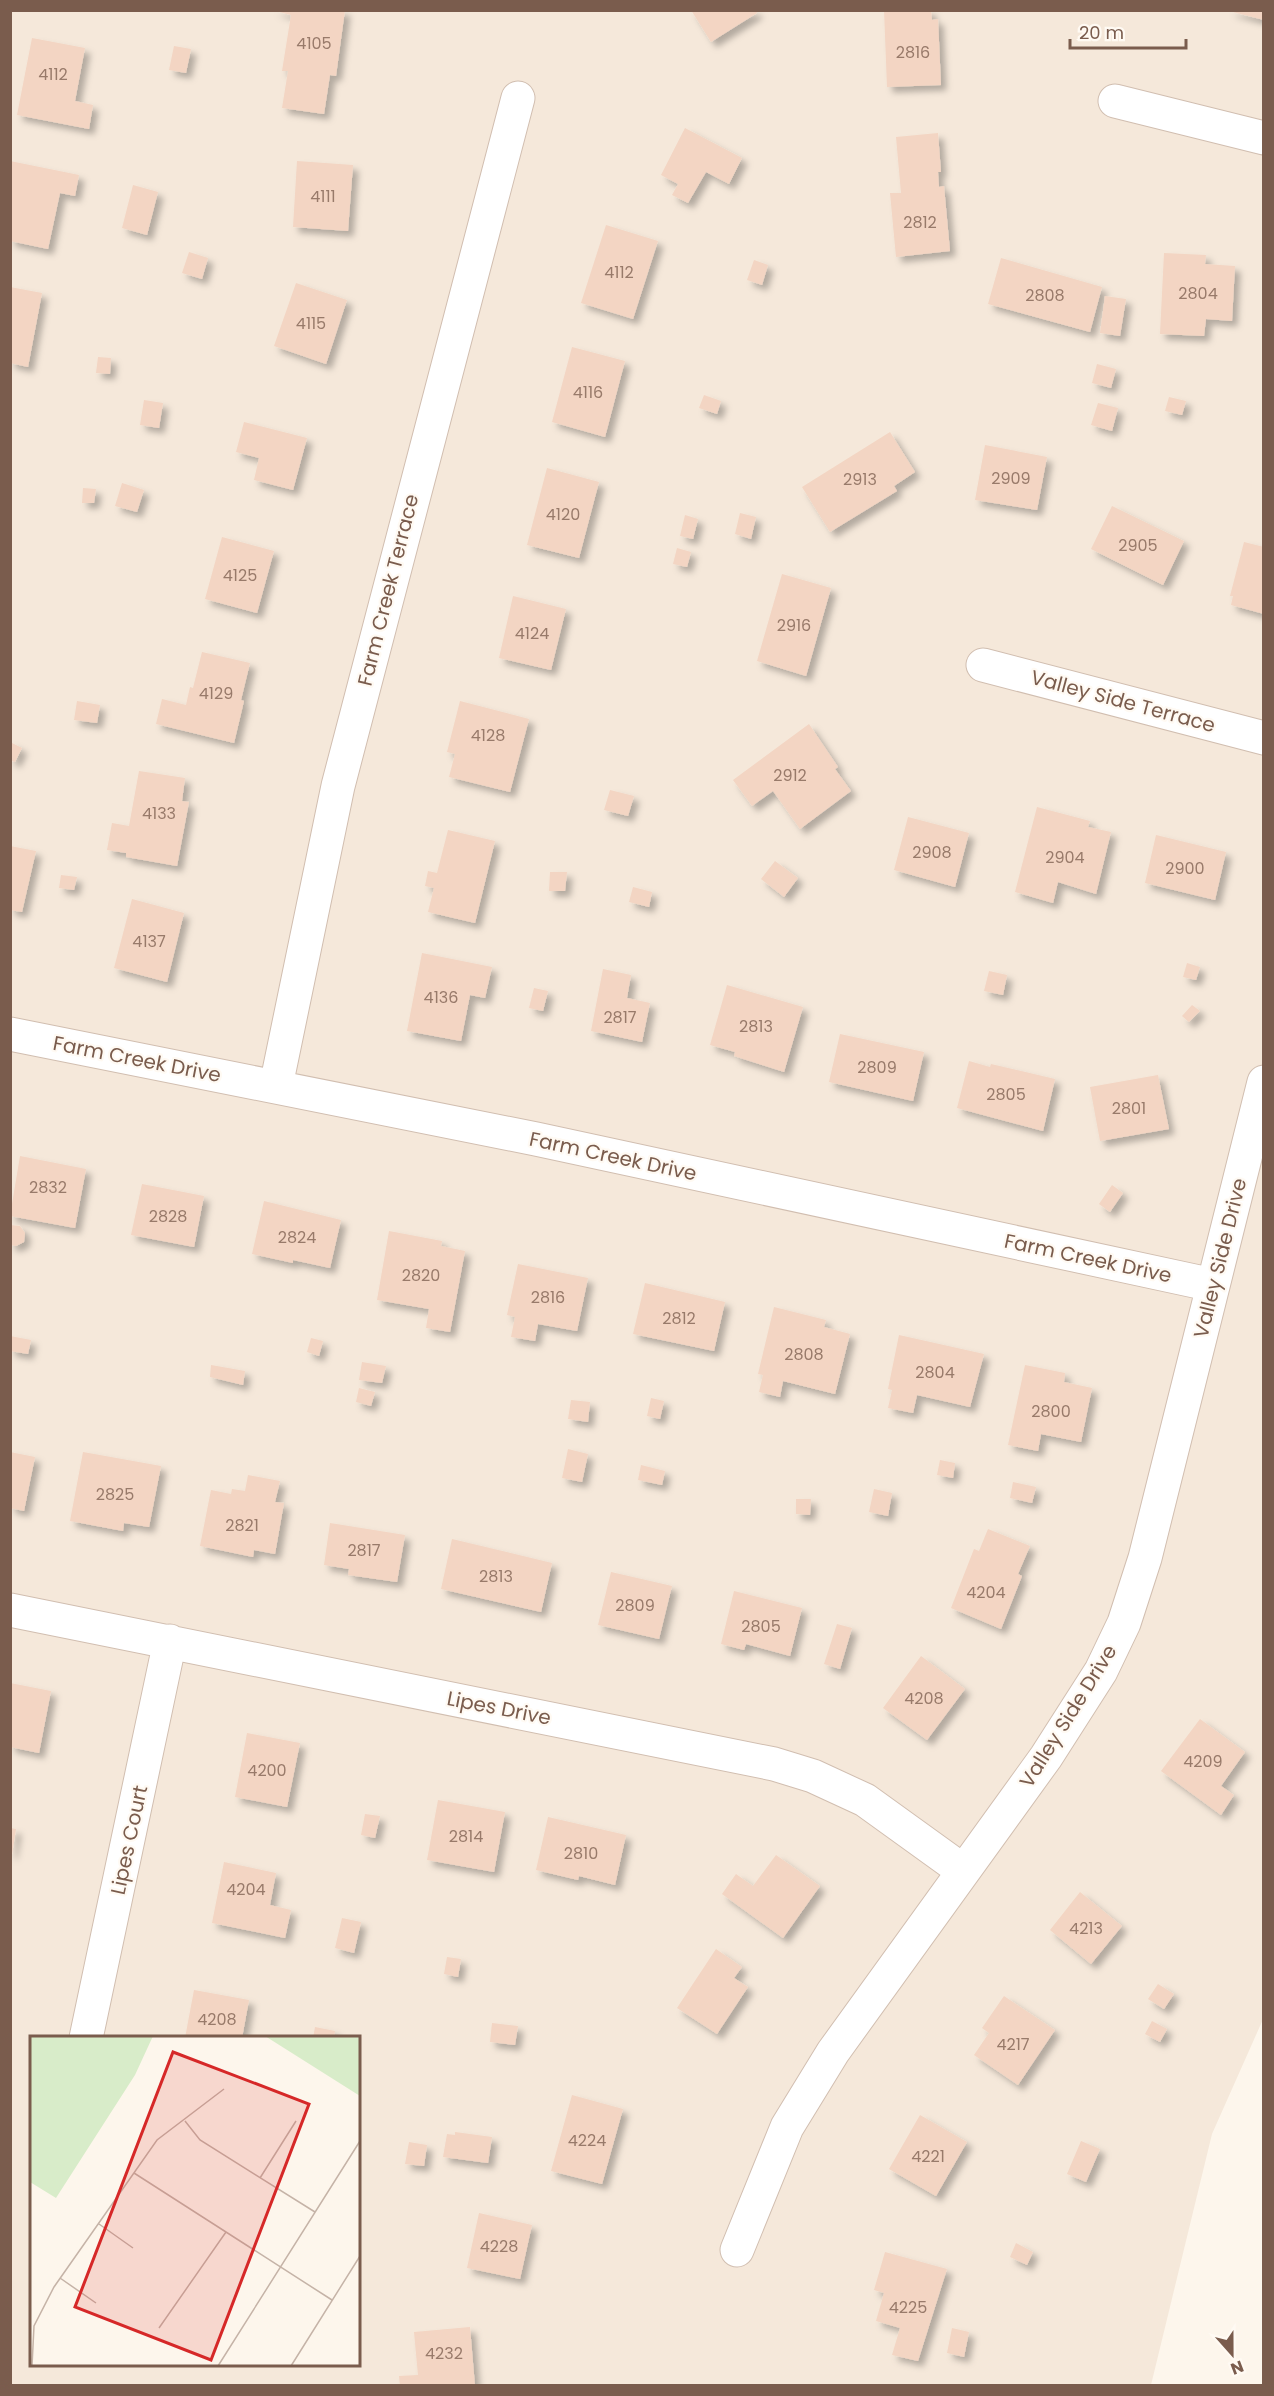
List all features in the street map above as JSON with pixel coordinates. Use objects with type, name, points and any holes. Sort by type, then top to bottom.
[{"type":"street","name":"Farm Creek Terrace","points":[[276,1086],[338,786],[518,98]]},
{"type":"street","points":[[1115,101],[1263,138]]},
{"type":"street","name":"Valley Side Terrace","points":[[983,665],[1263,738]]},
{"type":"street","name":"Farm Creek Drive","points":[[10,1034],[536,1139],[1214,1286]]},
{"type":"street","name":"Valley Side Drive","points":[[737,2250],[787,2127],[833,2052],[962,1870],[1046,1757],[1101,1671],[1124,1623],[1145,1558],[1263,1082]]},
{"type":"street","name":"Lipes Drive","points":[[10,1610],[774,1764],[813,1776],[865,1800],[962,1870]]},
{"type":"street","name":"Lipes Court","points":[[86,2036],[170,1641]]},
{"type":"shaded area","points":[[11,11],[1263,11],[1264,2017],[1212,2134],[1151,2385],[11,2386]]},
{"type":"building","points":[[272,10],[345,10],[336,76],[330,75],[324,114],[282,108],[288,71],[282,71],[291,15]]},
{"type":"building","points":[[691,10],[756,10],[757,13],[711,42]]},
{"type":"building","points":[[884,10],[931,10],[932,20],[938,19],[941,85],[887,87]]},
{"type":"building","points":[[1264,10],[1264,20],[1229,11]]},
{"type":"building","points":[[32,38],[85,48],[75,101],[93,105],[89,129],[17,115]]},
{"type":"building","points":[[174,46],[191,49],[186,73],[169,70]]},
{"type":"building","points":[[685,128],[742,158],[729,184],[706,172],[688,203],[672,195],[678,184],[661,175]]},
{"type":"building","points":[[938,133],[941,172],[938,172],[939,187],[944,186],[950,251],[896,257],[890,193],[901,193],[896,137]]},
{"type":"building","points":[[10,161],[79,175],[75,196],[60,193],[48,249],[10,241]]},
{"type":"building","points":[[297,161],[353,165],[348,231],[293,227]]},
{"type":"building","points":[[133,185],[158,192],[147,235],[122,228]]},
{"type":"building","points":[[606,225],[658,241],[633,319],[581,303]]},
{"type":"building","points":[[189,252],[208,258],[202,279],[182,273]]},
{"type":"building","points":[[1164,253],[1206,255],[1205,264],[1235,266],[1232,321],[1206,319],[1204,336],[1160,334]]},
{"type":"building","points":[[1001,258],[1102,287],[1090,332],[988,304]]},
{"type":"building","points":[[754,260],[768,265],[762,285],[747,280]]},
{"type":"building","points":[[296,283],[347,300],[326,364],[274,346]]},
{"type":"building","points":[[10,287],[42,293],[28,367],[10,363]]},
{"type":"building","points":[[1105,296],[1126,299],[1120,336],[1100,333]]},
{"type":"building","points":[[572,347],[625,361],[605,437],[552,422]]},
{"type":"building","points":[[98,357],[111,358],[110,374],[96,373]]},
{"type":"building","points":[[1097,364],[1116,369],[1111,388],[1092,383]]},
{"type":"building","points":[[704,395],[721,401],[717,414],[699,408]]},
{"type":"building","points":[[1169,397],[1186,401],[1182,415],[1165,411]]},
{"type":"building","points":[[144,400],[163,403],[159,428],[140,425]]},
{"type":"building","points":[[1098,403],[1118,408],[1112,431],[1091,425]]},
{"type":"building","points":[[244,422],[307,438],[293,490],[254,480],[259,458],[236,452]]},
{"type":"building","points":[[890,432],[915,472],[894,486],[897,491],[830,532],[802,487]]},
{"type":"building","points":[[985,445],[1047,457],[1037,510],[975,500]]},
{"type":"building","points":[[547,468],[599,482],[579,558],[527,545]]},
{"type":"building","points":[[122,483],[144,490],[137,512],[115,506]]},
{"type":"building","points":[[83,488],[96,489],[94,503],[82,503]]},
{"type":"building","points":[[1112,506],[1184,541],[1163,585],[1091,549]]},
{"type":"building","points":[[740,513],[756,517],[751,539],[735,534]]},
{"type":"building","points":[[685,515],[698,519],[693,539],[680,536]]},
{"type":"building","points":[[222,537],[274,551],[257,613],[205,599]]},
{"type":"building","points":[[1244,542],[1264,547],[1264,614],[1231,605],[1233,596],[1230,596]]},
{"type":"building","points":[[677,548],[691,552],[687,567],[673,564]]},
{"type":"building","points":[[782,574],[831,588],[806,676],[757,661]]},
{"type":"building","points":[[513,596],[566,609],[551,670],[499,658]]},
{"type":"building","points":[[202,652],[250,663],[234,743],[156,724],[162,699],[186,705]]},
{"type":"building","points":[[77,701],[100,705],[97,723],[74,720]]},
{"type":"building","points":[[460,701],[529,719],[510,792],[449,777],[455,754],[447,752]]},
{"type":"building","points":[[809,724],[838,767],[835,769],[851,791],[800,829],[773,791],[752,806],[733,780]]},
{"type":"building","points":[[10,742],[22,748],[15,762],[10,760]]},
{"type":"building","points":[[139,771],[185,778],[182,801],[189,802],[177,866],[126,857],[126,853],[107,850],[112,823],[129,826]]},
{"type":"building","points":[[610,790],[634,796],[628,816],[604,810]]},
{"type":"building","points":[[1037,807],[1090,821],[1088,827],[1111,832],[1096,894],[1058,882],[1053,903],[1015,892]]},
{"type":"building","points":[[908,817],[969,833],[955,887],[894,870]]},
{"type":"building","points":[[448,830],[495,841],[475,923],[428,912],[434,888],[425,886],[428,871],[437,873]]},
{"type":"building","points":[[1156,835],[1226,852],[1215,900],[1145,883]]},
{"type":"building","points":[[10,846],[36,851],[22,912],[10,910]]},
{"type":"building","points":[[775,861],[798,878],[784,897],[761,879]]},
{"type":"building","points":[[550,872],[567,872],[565,891],[549,891]]},
{"type":"building","points":[[61,875],[77,877],[74,890],[59,888]]},
{"type":"building","points":[[633,887],[652,892],[649,907],[629,902]]},
{"type":"building","points":[[132,899],[184,913],[167,982],[114,968]]},
{"type":"building","points":[[422,953],[492,967],[485,998],[470,995],[461,1041],[407,1031]]},
{"type":"building","points":[[1187,963],[1200,967],[1196,980],[1183,977]]},
{"type":"building","points":[[603,969],[631,975],[627,998],[650,1003],[642,1042],[591,1031]]},
{"type":"building","points":[[989,971],[1007,975],[1003,995],[984,991]]},
{"type":"building","points":[[727,985],[803,1007],[784,1072],[734,1056],[735,1052],[710,1045]]},
{"type":"building","points":[[534,988],[548,991],[543,1011],[529,1008]]},
{"type":"building","points":[[1192,1005],[1200,1011],[1189,1022],[1182,1016]]},
{"type":"building","points":[[840,1034],[924,1052],[913,1101],[829,1082]]},
{"type":"building","points":[[969,1061],[1055,1079],[1043,1131],[957,1108]]},
{"type":"building","points":[[1158,1075],[1169,1129],[1100,1141],[1090,1087]]},
{"type":"building","points":[[20,1156],[86,1169],[75,1228],[10,1216]]},
{"type":"building","points":[[142,1184],[204,1196],[194,1247],[131,1235]]},
{"type":"building","points":[[1112,1185],[1123,1193],[1110,1212],[1099,1204]]},
{"type":"building","points":[[264,1201],[341,1220],[330,1268],[252,1254]]},
{"type":"building","points":[[10,1225],[20,1226],[25,1233],[24,1242],[16,1246],[10,1245]]},
{"type":"building","points":[[389,1231],[442,1241],[441,1246],[465,1251],[450,1332],[426,1328],[429,1309],[377,1300]]},
{"type":"building","points":[[518,1264],[588,1278],[577,1331],[538,1324],[535,1341],[511,1337],[515,1317],[507,1315]]},
{"type":"building","points":[[645,1283],[725,1302],[714,1351],[633,1334]]},
{"type":"building","points":[[774,1307],[826,1320],[824,1327],[850,1334],[835,1394],[783,1381],[780,1397],[759,1392],[763,1375],[758,1374]]},
{"type":"building","points":[[899,1335],[984,1354],[970,1407],[917,1395],[913,1413],[888,1408],[892,1390],[888,1389]]},
{"type":"building","points":[[10,1336],[31,1340],[28,1354],[10,1351]]},
{"type":"building","points":[[311,1338],[323,1341],[319,1356],[307,1352]]},
{"type":"building","points":[[362,1362],[386,1366],[382,1383],[359,1380]]},
{"type":"building","points":[[211,1365],[245,1371],[243,1385],[210,1377]]},
{"type":"building","points":[[1025,1365],[1065,1373],[1064,1382],[1092,1388],[1081,1442],[1041,1434],[1038,1451],[1008,1445]]},
{"type":"building","points":[[359,1388],[375,1392],[371,1406],[356,1402]]},
{"type":"building","points":[[651,1398],[664,1401],[660,1419],[647,1416]]},
{"type":"building","points":[[571,1400],[590,1402],[588,1422],[568,1419]]},
{"type":"building","points":[[568,1449],[588,1454],[582,1482],[562,1478]]},
{"type":"building","points":[[10,1452],[35,1457],[24,1511],[10,1508]]},
{"type":"building","points":[[83,1452],[161,1466],[149,1527],[124,1523],[123,1531],[70,1521]]},
{"type":"building","points":[[940,1460],[955,1463],[953,1478],[937,1475]]},
{"type":"building","points":[[641,1465],[665,1471],[662,1485],[638,1480]]},
{"type":"building","points":[[248,1475],[280,1481],[275,1502],[284,1503],[275,1554],[254,1550],[253,1557],[200,1546],[211,1490],[231,1494],[232,1489],[245,1491]]},
{"type":"building","points":[[1013,1482],[1036,1487],[1032,1503],[1010,1498]]},
{"type":"building","points":[[874,1489],[892,1493],[888,1516],[869,1512]]},
{"type":"building","points":[[796,1499],[811,1499],[810,1515],[796,1514]]},
{"type":"building","points":[[330,1523],[405,1535],[397,1582],[348,1575],[349,1569],[324,1565]]},
{"type":"building","points":[[988,1529],[1030,1546],[1018,1574],[1022,1576],[1001,1629],[951,1608],[974,1549],[979,1551]]},
{"type":"building","points":[[452,1539],[552,1563],[541,1612],[441,1589]]},
{"type":"building","points":[[611,1572],[672,1586],[659,1639],[598,1625]]},
{"type":"building","points":[[734,1591],[802,1608],[790,1656],[746,1644],[744,1650],[721,1644]]},
{"type":"building","points":[[837,1624],[852,1628],[840,1669],[824,1664]]},
{"type":"building","points":[[921,1656],[965,1689],[927,1740],[883,1708]]},
{"type":"building","points":[[10,1683],[51,1691],[39,1753],[10,1747]]},
{"type":"building","points":[[1200,1719],[1245,1752],[1221,1786],[1234,1795],[1221,1815],[1161,1771]]},
{"type":"building","points":[[247,1733],[300,1743],[287,1807],[235,1797]]},
{"type":"building","points":[[438,1800],[505,1812],[494,1872],[427,1860]]},
{"type":"building","points":[[365,1814],[380,1816],[375,1838],[361,1835]]},
{"type":"building","points":[[548,1817],[626,1835],[615,1885],[579,1876],[578,1880],[536,1870]]},
{"type":"building","points":[[10,1828],[16,1829],[12,1854],[10,1854]]},
{"type":"building","points":[[776,1855],[820,1886],[783,1938],[722,1894],[736,1874],[753,1886]]},
{"type":"building","points":[[224,1862],[276,1873],[270,1905],[291,1910],[285,1938],[212,1923]]},
{"type":"building","points":[[1080,1892],[1122,1926],[1091,1964],[1050,1930]]},
{"type":"building","points":[[342,1918],[361,1922],[354,1953],[335,1948]]},
{"type":"building","points":[[716,1949],[742,1967],[734,1978],[748,1987],[717,2034],[677,2008]]},
{"type":"building","points":[[447,1957],[461,1959],[458,1977],[444,1974]]},
{"type":"building","points":[[1158,1984],[1174,1994],[1164,2009],[1148,1999]]},
{"type":"building","points":[[194,1990],[249,2000],[242,2036],[185,2036]]},
{"type":"building","points":[[1004,1996],[1055,2030],[1018,2085],[974,2055],[989,2033],[982,2028]]},
{"type":"building","points":[[1152,2021],[1167,2029],[1160,2042],[1145,2034]]},
{"type":"building","points":[[492,2023],[518,2026],[515,2045],[490,2042]]},
{"type":"building","points":[[315,2027],[335,2031],[334,2036],[313,2036]]},
{"type":"building","points":[[572,2095],[623,2109],[602,2184],[551,2171]]},
{"type":"building","points":[[920,2115],[967,2142],[936,2196],[889,2169]]},
{"type":"building","points":[[455,2132],[492,2137],[488,2163],[443,2157],[447,2134],[455,2135]]},
{"type":"building","points":[[1081,2141],[1100,2149],[1086,2182],[1067,2174]]},
{"type":"building","points":[[409,2142],[427,2145],[424,2166],[405,2164]]},
{"type":"building","points":[[479,2213],[532,2225],[520,2279],[467,2268]]},
{"type":"building","points":[[1016,2243],[1033,2252],[1027,2265],[1010,2257]]},
{"type":"building","points":[[885,2252],[947,2269],[918,2361],[892,2355],[900,2328],[876,2321],[884,2293],[874,2290]]},
{"type":"building","points":[[470,2327],[475,2386],[400,2386],[399,2376],[418,2375],[414,2332]]},
{"type":"building","points":[[952,2328],[969,2332],[964,2357],[947,2353]]}]
